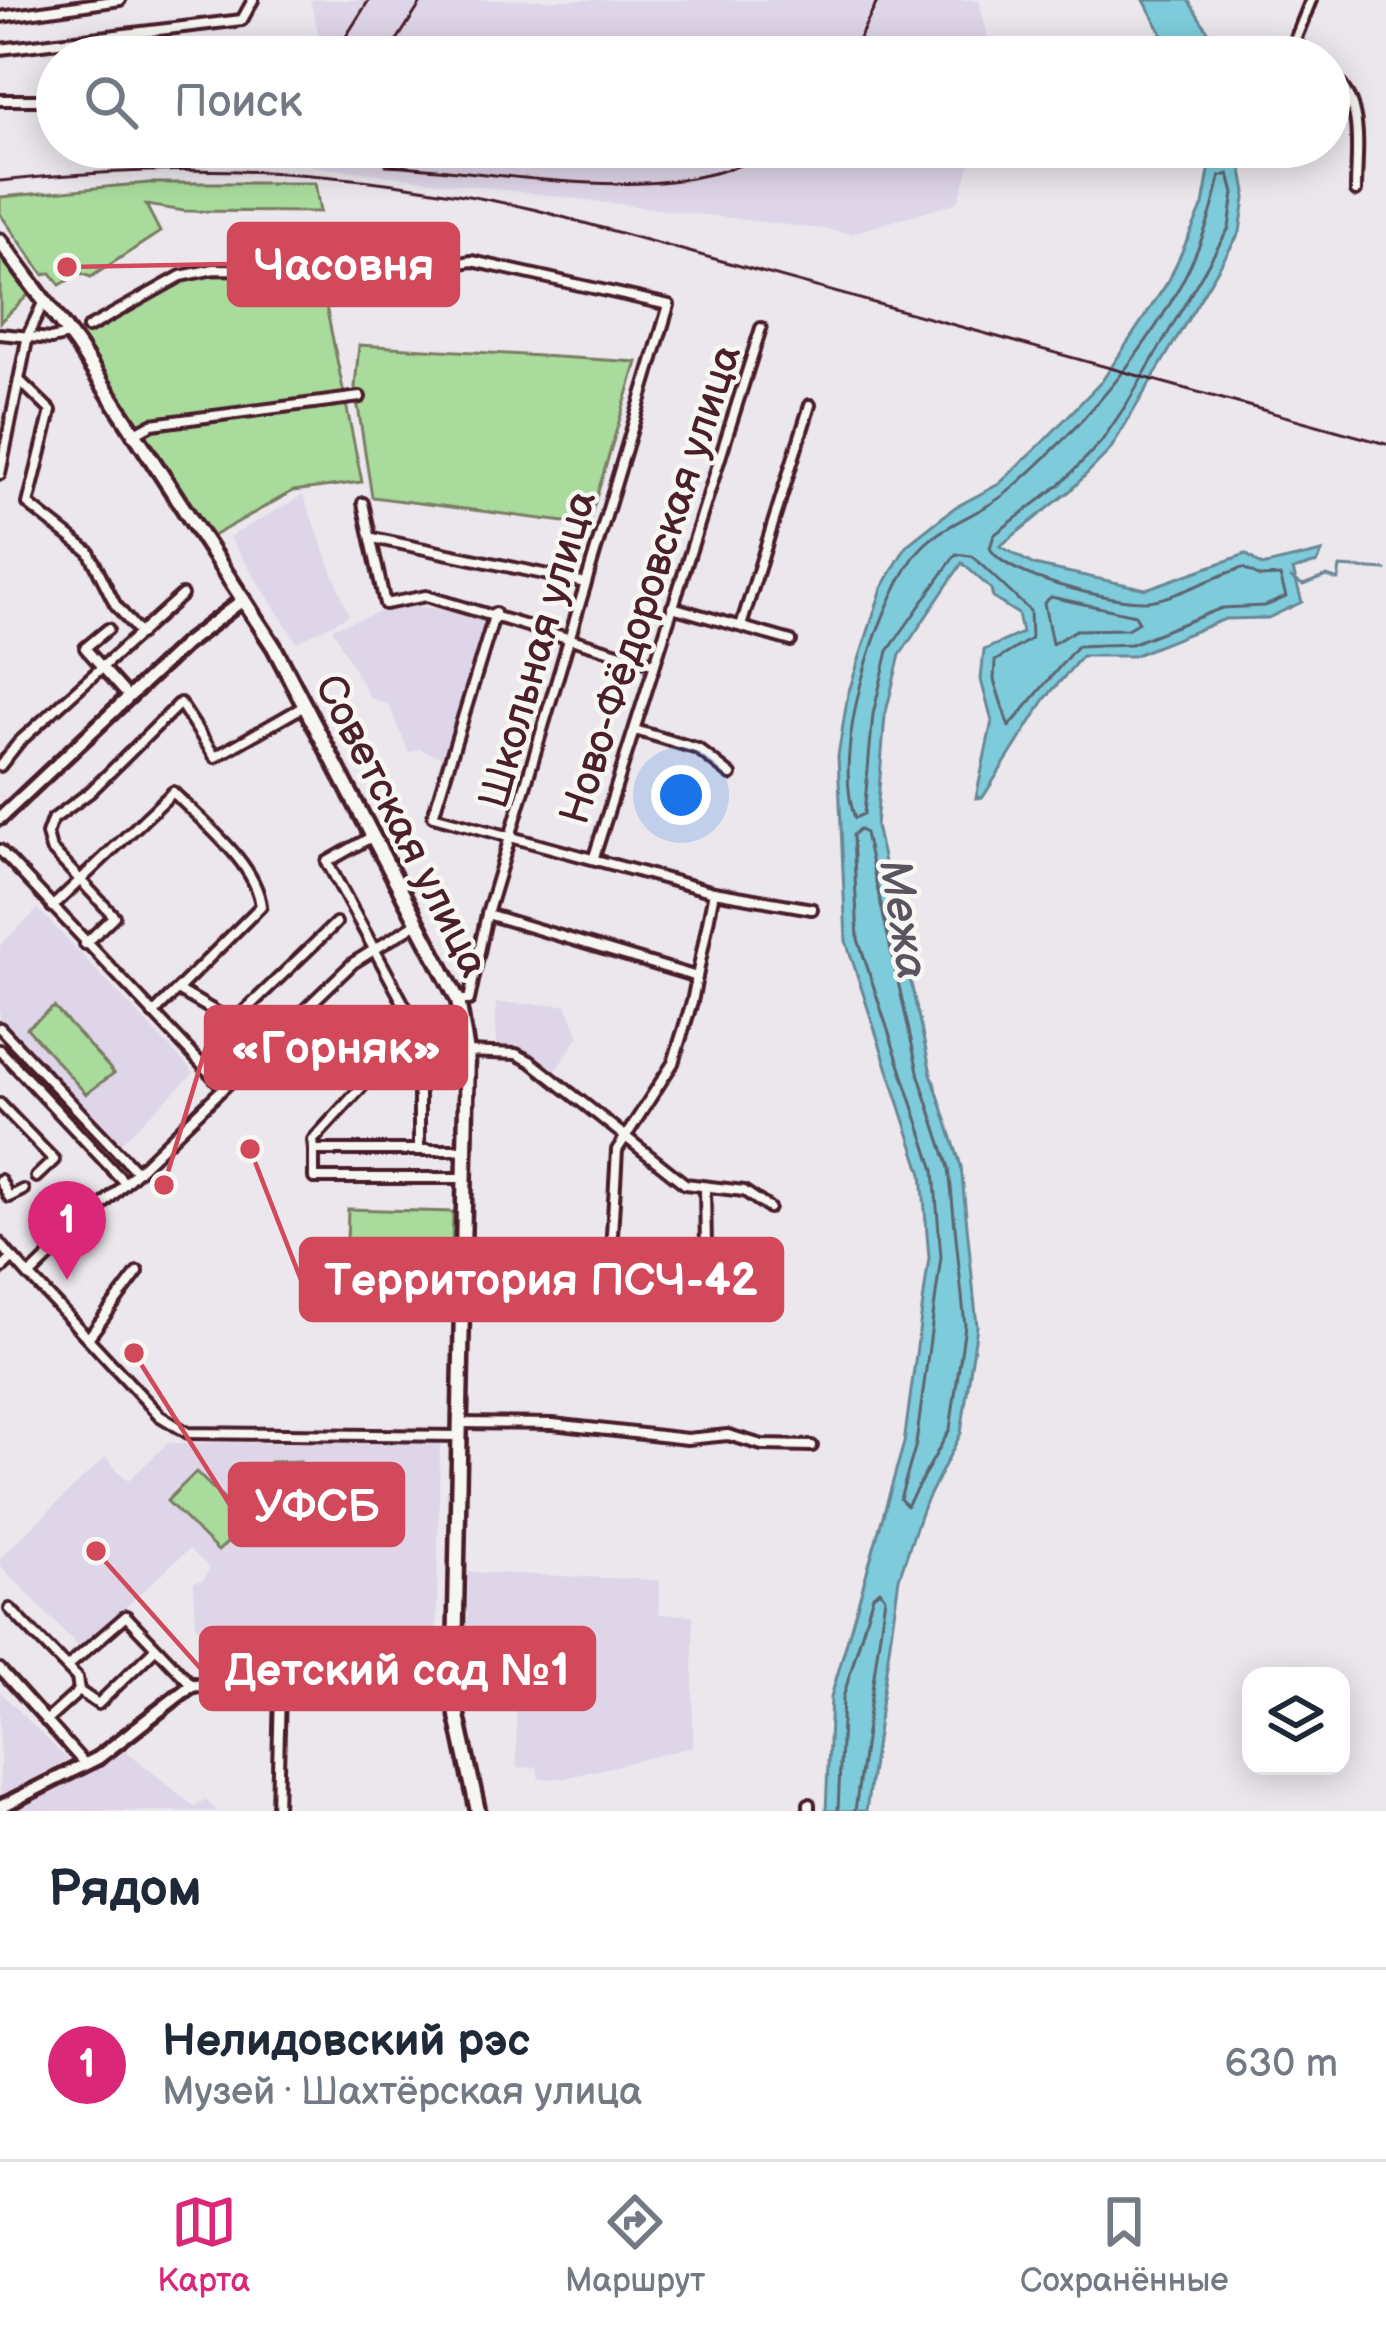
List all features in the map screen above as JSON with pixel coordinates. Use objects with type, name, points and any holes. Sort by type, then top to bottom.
[{"type":"main road","name":"Советская улица","points":[[0,241],[70,335],[244,599],[307,705],[458,1000],[467,1052],[454,1664],[457,1716],[478,1811]]},
{"type":"street","points":[[0,17],[120,0]]},
{"type":"street","points":[[108,36],[242,20],[253,0]]},
{"type":"street","points":[[1297,36],[1311,0]]},
{"type":"street","points":[[0,49],[36,45]]},
{"type":"street","points":[[1350,89],[1356,191]]},
{"type":"street","points":[[0,100],[36,100]]},
{"type":"street","name":"Школьная улица","points":[[88,328],[181,276],[214,269],[406,272],[472,261],[669,305],[487,914],[469,1000],[458,1000]]},
{"type":"street","points":[[0,474],[28,335],[45,299]]},
{"type":"street","name":"Ново-Фёдоровская улица","points":[[594,856],[761,328]]},
{"type":"street","points":[[0,334],[52,339],[70,335]]},
{"type":"street","points":[[19,380],[51,411],[28,503],[89,552],[116,604],[140,634]]},
{"type":"street","points":[[132,435],[152,424],[360,397]]},
{"type":"street","points":[[741,626],[810,405]]},
{"type":"street","points":[[363,502],[386,604],[426,596],[655,664]]},
{"type":"street","points":[[374,538],[586,583]]},
{"type":"street","points":[[0,766],[19,742],[182,595]]},
{"type":"street","points":[[0,818],[128,696],[244,599]]},
{"type":"street","points":[[672,607],[791,640]]},
{"type":"street","points":[[495,613],[434,816],[714,892],[812,909]]},
{"type":"street","points":[[108,628],[85,648],[128,696]]},
{"type":"street","points":[[85,944],[115,916],[51,849],[48,825],[90,792],[180,703],[215,757],[307,705]]},
{"type":"street","points":[[634,730],[698,748],[731,775]]},
{"type":"street","points":[[52,907],[173,792],[231,853],[259,889],[261,906],[153,1014]]},
{"type":"street","points":[[374,835],[327,862],[419,1032],[419,1150]]},
{"type":"street","points":[[0,850],[223,1087]]},
{"type":"street","points":[[608,1302],[613,1174],[624,1137],[673,1063],[714,892]]},
{"type":"street","points":[[487,914],[697,977]]},
{"type":"street","points":[[29,1276],[375,946],[418,922]]},
{"type":"street","points":[[178,989],[232,1022],[336,923]]},
{"type":"street","points":[[419,1032],[463,1020]]},
{"type":"street","points":[[0,1028],[137,1172]]},
{"type":"street","points":[[0,1050],[125,1183]]},
{"type":"street","points":[[467,1052],[516,1054],[530,1061],[685,1184],[705,1190],[744,1191],[769,1208]]},
{"type":"street","points":[[419,1080],[368,1080],[314,1140],[314,1178],[465,1178]]},
{"type":"street","points":[[0,1104],[54,1160],[35,1177]]},
{"type":"street","points":[[314,1150],[465,1150]]},
{"type":"street","points":[[0,1180],[9,1197],[22,1190]]},
{"type":"street","points":[[705,1190],[707,1304]]},
{"type":"street","points":[[0,1243],[160,1416],[188,1433],[459,1430],[553,1424],[687,1439],[728,1435],[762,1445],[812,1446]]},
{"type":"street","points":[[0,1270],[13,1258]]},
{"type":"street","points":[[89,1337],[138,1272]]},
{"type":"street","points":[[370,1493],[371,1518],[335,1518],[335,1494],[370,1493]]},
{"type":"street","points":[[10,1609],[77,1678],[79,1691],[98,1703],[156,1648]]},
{"type":"street","points":[[67,1667],[126,1616],[192,1685]]},
{"type":"street","points":[[0,1807],[85,1764],[192,1685],[280,1689],[454,1664]]},
{"type":"street","points":[[0,1670],[85,1764]]},
{"type":"street","points":[[277,1811],[280,1689]]},
{"type":"street","points":[[46,1721],[79,1691]]},
{"type":"shaded area","points":[[310,0],[979,0],[988,36],[319,36]]},
{"type":"shaded area","points":[[328,168],[969,168],[958,202],[852,233]]},
{"type":"shaded area","points":[[303,495],[349,615],[297,642],[229,537]]},
{"type":"shaded area","points":[[400,605],[490,614],[445,758],[419,749],[409,753],[389,705],[369,697],[332,628]]},
{"type":"shaded area","points":[[38,909],[194,1073],[117,1146],[0,1022],[0,945]]},
{"type":"shaded area","points":[[496,1003],[566,1005],[579,1035],[553,1075],[525,1049],[496,1050]]},
{"type":"shaded area","points":[[168,1443],[440,1443],[436,1658],[284,1676],[234,1676],[196,1626],[194,1582],[203,1580],[210,1568],[189,1549],[80,1648],[0,1565],[0,1558],[105,1457],[128,1481]]},
{"type":"shaded area","points":[[468,1572],[659,1580],[659,1614],[693,1615],[693,1747],[565,1778],[539,1779],[537,1767],[517,1768],[516,1708],[467,1706]]},
{"type":"shaded area","points":[[0,1692],[68,1760],[0,1797]]},
{"type":"shaded area","points":[[124,1749],[195,1807],[205,1799],[217,1811],[8,1811]]},
{"type":"green space","points":[[148,183],[315,183],[320,212],[184,211],[146,205],[160,232],[91,277],[80,273],[60,285],[51,273],[44,275],[0,214],[0,197]]},
{"type":"green space","points":[[0,257],[29,294],[0,322]]},
{"type":"green space","points":[[319,272],[362,482],[293,491],[211,537],[77,332],[189,277]]},
{"type":"green space","points":[[359,345],[637,362],[588,525],[372,497],[355,387]]},
{"type":"green space","points":[[54,1007],[114,1073],[86,1094],[27,1028]]},
{"type":"green space","points":[[348,1209],[453,1212],[451,1277],[346,1275]]},
{"type":"green space","points":[[300,1461],[300,1498],[271,1498],[270,1462]]},
{"type":"green space","points":[[196,1472],[248,1523],[218,1551],[167,1501]]},
{"type":"water","points":[[1144,0],[1188,0],[1211,36],[1163,36]]},
{"type":"water","points":[[1242,168],[1246,192],[1240,232],[1110,450],[1070,491],[1000,546],[1034,565],[1146,589],[1246,554],[1262,566],[1322,552],[1317,563],[1293,570],[1302,602],[1268,618],[1225,619],[1133,656],[1082,656],[1045,699],[983,797],[976,798],[992,721],[981,680],[984,650],[1022,633],[1018,614],[993,598],[991,589],[962,563],[900,655],[885,716],[876,826],[931,1073],[961,1166],[977,1326],[961,1433],[922,1510],[899,1578],[866,1811],[826,1811],[831,1697],[904,1443],[929,1258],[922,1174],[846,941],[838,756],[848,694],[882,588],[907,545],[954,508],[999,484],[1102,381],[1169,280],[1203,205],[1209,171]]},
{"type":"waterway","points":[[1291,578],[1303,585],[1327,576],[1338,580],[1340,567],[1386,570]]},
{"type":"railway","points":[[346,36],[369,0]]},
{"type":"railway","points":[[400,36],[423,0]]},
{"type":"railway","points":[[860,36],[878,0]]},
{"type":"railway","points":[[423,168],[588,183],[688,178],[732,168]]},
{"type":"railway","points":[[0,181],[138,171],[270,172],[468,196],[537,210],[1386,444]]},
{"type":"place","name":"Часовня","points":[[67,267]]},
{"type":"place","name":"Территория ПСЧ-42","points":[[250,1149]]},
{"type":"place","name":"«Горняк»","points":[[164,1185]]},
{"type":"place","name":"Нелидовский рэс","points":[[67,1280]]},
{"type":"place","name":"УФСБ","points":[[134,1353]]},
{"type":"place","name":"Детский сад №1","points":[[96,1551]]},
{"type":"water label","name":"Межа","points":[[905,919]]}]
